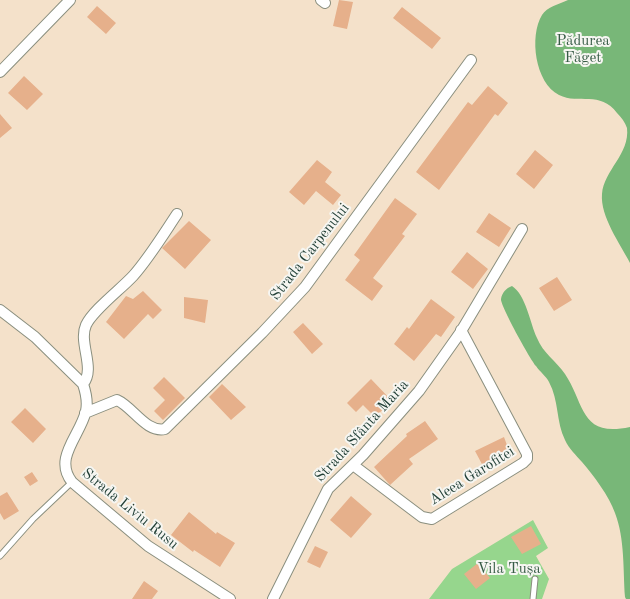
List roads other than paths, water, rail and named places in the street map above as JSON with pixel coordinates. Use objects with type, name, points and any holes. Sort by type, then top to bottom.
[{"type":"street","points":[[0,72],[70,0]]},
{"type":"street","name":"Strada Carpenului","points":[[85,413],[118,400],[124,403],[152,428],[159,430],[164,429],[262,333],[305,287],[472,60]]},
{"type":"street","name":"Strada Liviu Rusu","points":[[177,214],[134,275],[86,326],[84,347],[88,372],[87,378],[83,384],[86,394],[85,413],[64,460],[66,475],[72,482],[148,546],[230,599]]},
{"type":"street","name":"Strada Sfânta Maria","points":[[273,599],[328,489],[364,455],[419,391],[461,330],[522,228]]},
{"type":"street","points":[[0,310],[35,337],[83,384]]},
{"type":"street","name":"Aleea Garofitei","points":[[353,465],[422,517],[432,519],[523,463],[527,459],[527,454],[461,330]]},
{"type":"lane","points":[[0,556],[33,519],[72,482]]},
{"type":"lane","points":[[533,599],[535,579]]},
{"type":"park label","name":"Pădurea Făget","points":[[583,50]]},
{"type":"park label","name":"Vila Tușa","points":[[509,569]]}]
